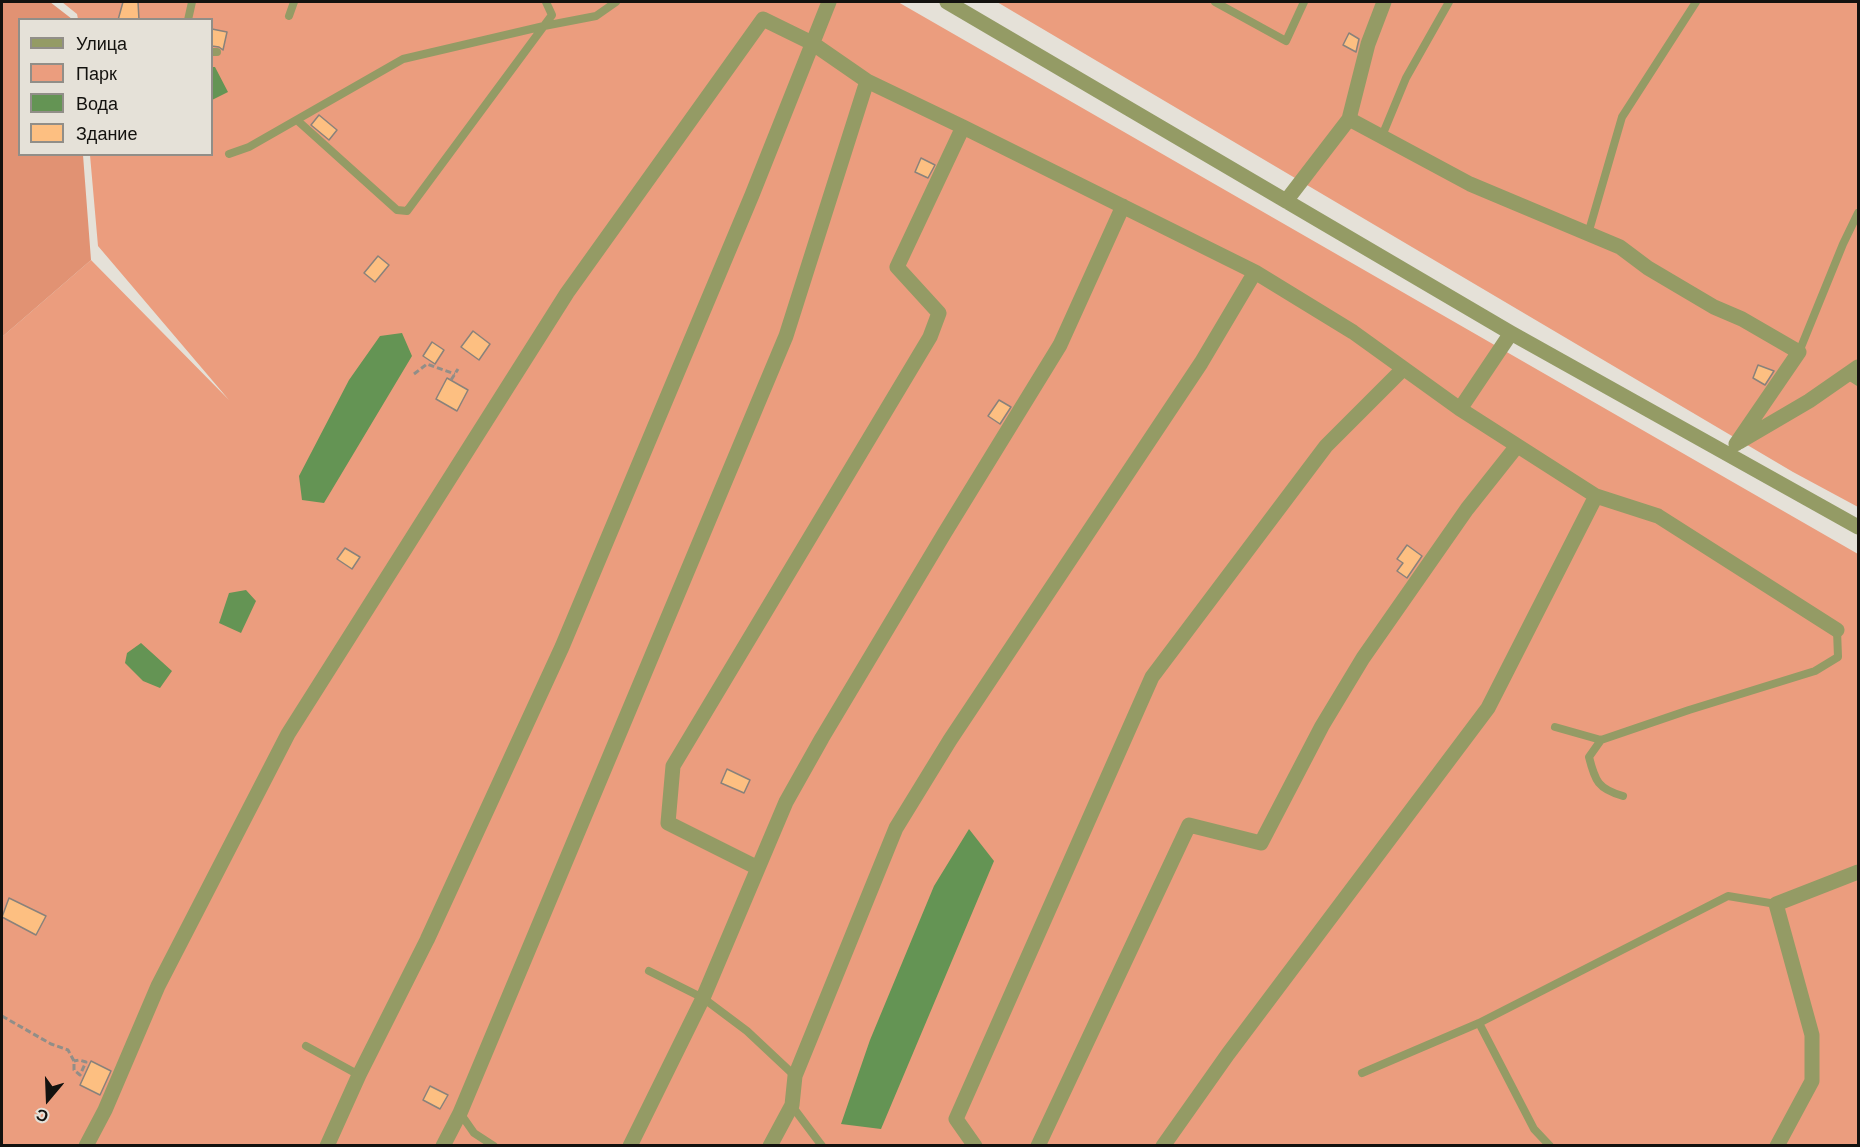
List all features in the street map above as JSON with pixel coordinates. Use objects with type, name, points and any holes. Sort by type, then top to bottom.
[{"type":"street","points":[[327,1146],[359,1075],[427,940],[562,647],[752,195],[829,2]]},
{"type":"street","points":[[948,2],[1511,333],[1730,448],[1858,527]]},
{"type":"street","points":[[1286,201],[1349,119],[1368,44],[1384,2]]},
{"type":"street","points":[[86,1146],[105,1110],[158,986],[288,734],[567,293],[763,19],[812,44],[867,81],[1255,272],[1353,332],[1460,409],[1596,496],[1658,516],[1837,630]]},
{"type":"street","points":[[443,1146],[460,1113],[786,336],[867,81]]},
{"type":"street","points":[[1349,119],[1470,184],[1620,247],[1648,268],[1704,301],[1742,319],[1799,352],[1730,448]]},
{"type":"street","points":[[758,868],[668,823],[673,766],[930,337],[939,313],[897,267],[963,127]]},
{"type":"street","points":[[630,1146],[703,998],[786,802],[944,534],[1060,345],[1123,206]]},
{"type":"street","points":[[770,1146],[792,1105],[795,1076],[896,828],[950,740],[1201,363],[1255,272]]},
{"type":"street","points":[[1460,409],[1511,333]]},
{"type":"street","points":[[975,1146],[956,1119],[1152,676],[1326,446],[1403,369]]},
{"type":"street","points":[[1730,448],[1854,375]]},
{"type":"street","points":[[1038,1146],[1189,825],[1261,843],[1322,726],[1363,658],[1467,509],[1517,446]]},
{"type":"street","points":[[1162,1146],[1228,1054],[1488,708],[1596,496]]},
{"type":"street","points":[[1777,1146],[1812,1082],[1812,1035],[1776,904],[1858,872]]},
{"type":"lane","points":[[188,18],[192,2]]},
{"type":"lane","points":[[289,16],[294,2]]},
{"type":"lane","points":[[298,121],[397,210],[407,211],[552,15],[546,2]]},
{"type":"lane","points":[[229,154],[249,147],[298,121],[403,59],[596,16],[616,2]]},
{"type":"lane","points":[[1215,2],[1286,41],[1304,2]]},
{"type":"lane","points":[[1382,136],[1406,78],[1449,2]]},
{"type":"lane","points":[[1588,234],[1622,117],[1696,2]]},
{"type":"lane","points":[[1799,352],[1858,213]]},
{"type":"lane","points":[[1556,727],[1601,740],[1815,671],[1838,657],[1837,630]]},
{"type":"lane","points":[[1601,740],[1589,757],[1595,779],[1607,792],[1623,796]]},
{"type":"lane","points":[[1362,1073],[1479,1023],[1728,896],[1776,904]]},
{"type":"lane","points":[[650,971],[703,998],[747,1031],[795,1076]]},
{"type":"lane","points":[[1479,1023],[1534,1129],[1550,1146]]},
{"type":"lane","points":[[306,1046],[359,1075]]},
{"type":"lane","points":[[792,1105],[822,1146]]},
{"type":"lane","points":[[460,1113],[474,1133],[494,1146]]},
{"type":"path","points":[[414,374],[427,364],[455,374]]},
{"type":"path","points":[[451,380],[458,369]]},
{"type":"path","points":[[2,1016],[51,1044],[68,1050],[74,1061],[74,1070],[80,1075],[86,1062],[74,1061]]},
{"type":"green space","points":[[62,2],[898,2],[1858,554],[1858,1145],[2,1145],[2,337],[91,260],[229,400],[98,246],[90,156],[213,156],[213,18],[78,18],[77,14]]},
{"type":"green space","points":[[997,2],[1858,2],[1858,507],[1793,472]]},
{"type":"shaded area","points":[[2,2],[50,2],[71,18],[18,18],[18,156],[83,156],[91,260],[2,337]]},
{"type":"water","points":[[213,67],[215,67],[228,92],[213,100]]},
{"type":"water","points":[[402,333],[412,356],[324,503],[302,500],[299,476],[349,380],[380,336]]},
{"type":"water","points":[[246,590],[256,601],[241,633],[219,623],[229,593]]},
{"type":"water","points":[[141,643],[172,671],[160,688],[143,681],[125,663],[127,653]]},
{"type":"water","points":[[969,829],[994,861],[881,1129],[841,1124],[870,1040],[934,886]]},
{"type":"building","points":[[123,2],[138,2],[139,18],[119,18]]},
{"type":"building","points":[[213,29],[227,32],[223,50],[213,46]]},
{"type":"building","points":[[1349,33],[1359,39],[1356,52],[1343,45]]},
{"type":"building","points":[[319,115],[337,130],[329,140],[311,125]]},
{"type":"building","points":[[921,158],[935,165],[928,178],[915,172]]},
{"type":"building","points":[[378,256],[389,265],[375,282],[364,273]]},
{"type":"building","points":[[473,331],[490,344],[479,360],[461,347]]},
{"type":"building","points":[[432,342],[444,350],[435,364],[423,356]]},
{"type":"building","points":[[1758,365],[1774,371],[1765,385],[1753,378]]},
{"type":"building","points":[[447,378],[468,390],[457,411],[436,399]]},
{"type":"building","points":[[999,400],[1011,407],[1000,424],[988,416]]},
{"type":"building","points":[[1407,545],[1422,556],[1407,578],[1397,571],[1403,563],[1397,559]]},
{"type":"building","points":[[345,548],[360,557],[352,569],[337,559]]},
{"type":"building","points":[[727,769],[750,780],[744,793],[721,783]]},
{"type":"building","points":[[9,898],[46,916],[36,935],[2,917]]},
{"type":"building","points":[[91,1061],[111,1071],[100,1095],[80,1085]]},
{"type":"building","points":[[430,1086],[448,1095],[440,1109],[423,1100]]}]
